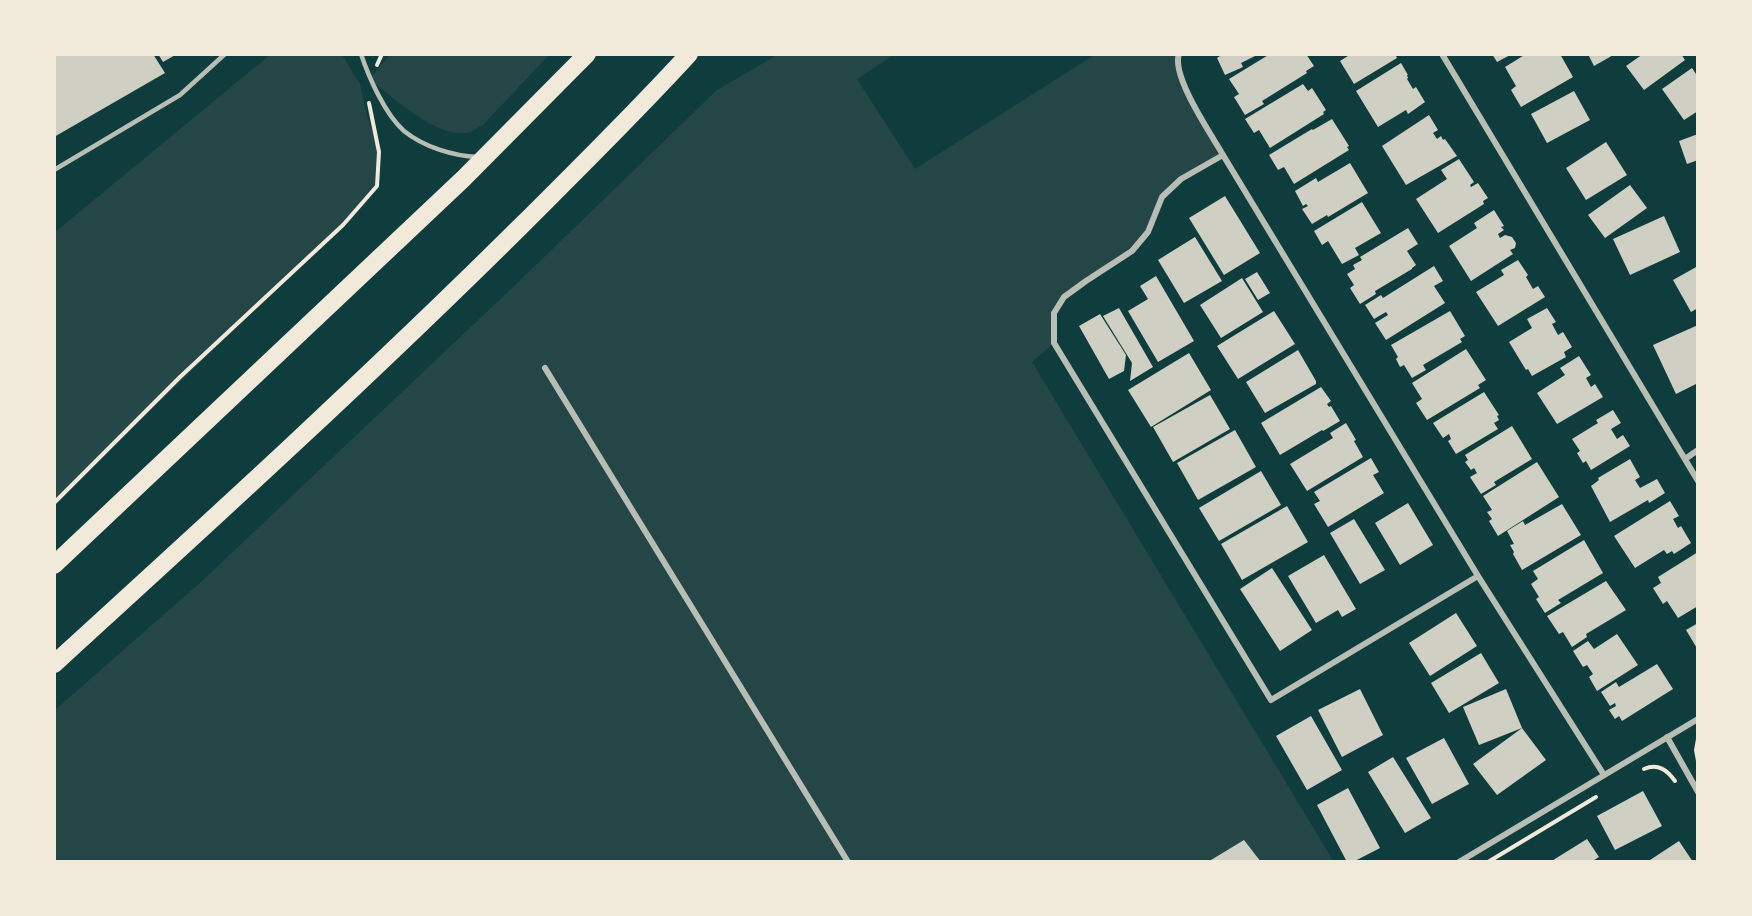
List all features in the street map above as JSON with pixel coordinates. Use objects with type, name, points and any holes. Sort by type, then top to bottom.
[{"type":"highway","points":[[54,565],[486,157],[587,54]]},
{"type":"highway","points":[[645,103],[689,54]]},
{"type":"highway","points":[[54,664],[441,306],[645,103],[698,54]]},
{"type":"street","points":[[1179,54],[1177,60],[1185,90],[1478,576],[1604,775]]},
{"type":"street","points":[[1442,54],[1698,481]]},
{"type":"street","points":[[1223,154],[1181,179],[1162,197],[1148,232],[1132,251],[1064,297],[1054,313],[1054,344],[1271,700],[1478,576]]},
{"type":"street","points":[[545,368],[848,862]]},
{"type":"street","points":[[1684,459],[1698,450]]},
{"type":"street","points":[[1459,862],[1698,718]]},
{"type":"street","points":[[1667,737],[1698,792]]},
{"type":"lane","points":[[54,170],[180,95],[225,54]]},
{"type":"lane","points":[[361,54],[369,79],[402,129],[415,139],[431,146],[465,156],[486,157]]},
{"type":"path","points":[[54,502],[180,376],[343,225],[377,186],[379,152],[369,107],[369,79],[382,54]]},
{"type":"path","points":[[1698,739],[1696,750],[1698,761]]},
{"type":"path","points":[[1637,773],[1647,767],[1655,766],[1669,773],[1675,781],[1688,774]]},
{"type":"path","points":[[1488,862],[1597,797]]},
{"type":"shaded area","points":[[271,54],[342,55],[360,84],[365,109],[379,152],[377,186],[343,225],[54,503],[54,233]]},
{"type":"shaded area","points":[[391,54],[550,54],[483,125],[470,132],[458,133],[445,130],[417,116],[369,79]]},
{"type":"shaded area","points":[[779,54],[895,54],[857,79],[915,169],[1096,54],[1179,54],[1185,90],[1223,155],[1181,179],[1162,197],[1148,232],[1132,251],[1064,297],[1054,313],[1054,343],[1032,362],[1334,862],[54,862],[54,711],[202,581],[510,290],[717,90]]},
{"type":"building","points":[[54,54],[153,54],[165,73],[54,137]]},
{"type":"building","points":[[158,54],[177,54],[163,62]]},
{"type":"building","points":[[1220,54],[1259,54],[1241,63],[1243,67],[1225,75],[1217,58]]},
{"type":"building","points":[[1270,54],[1306,54],[1314,66],[1306,71],[1307,73],[1262,101],[1264,104],[1245,115],[1234,97],[1239,94],[1229,79]]},
{"type":"building","points":[[1351,54],[1395,54],[1397,58],[1354,84],[1340,61]]},
{"type":"building","points":[[1492,54],[1512,54],[1497,62]]},
{"type":"building","points":[[1526,54],[1560,54],[1573,77],[1521,107],[1511,90],[1516,86],[1505,67]]},
{"type":"building","points":[[1588,54],[1615,54],[1594,66]]},
{"type":"building","points":[[1643,54],[1681,54],[1685,60],[1644,90],[1626,66]]},
{"type":"building","points":[[1401,63],[1413,89],[1416,87],[1425,102],[1408,114],[1406,110],[1378,127],[1356,91]]},
{"type":"building","points":[[1692,68],[1698,77],[1698,111],[1684,120],[1662,89]]},
{"type":"building","points":[[1303,84],[1308,91],[1312,88],[1326,110],[1324,114],[1270,148],[1259,130],[1254,133],[1245,119]]},
{"type":"building","points":[[1574,91],[1590,120],[1547,143],[1531,114]]},
{"type":"building","points":[[1429,115],[1438,130],[1433,133],[1437,139],[1441,136],[1443,140],[1445,139],[1457,156],[1406,185],[1382,146]]},
{"type":"building","points":[[1332,119],[1349,146],[1347,147],[1349,150],[1294,184],[1284,167],[1278,170],[1269,155]]},
{"type":"building","points":[[1698,134],[1698,160],[1687,164],[1679,141]]},
{"type":"building","points":[[1606,142],[1627,175],[1586,200],[1566,168]]},
{"type":"building","points":[[1459,159],[1474,182],[1470,185],[1471,187],[1478,183],[1488,198],[1483,201],[1484,204],[1438,233],[1416,199],[1447,179],[1441,170]]},
{"type":"building","points":[[1350,163],[1368,193],[1312,224],[1302,209],[1308,206],[1306,204],[1303,206],[1295,191],[1316,178],[1318,182]]},
{"type":"building","points":[[1630,185],[1647,208],[1605,238],[1588,215]]},
{"type":"building","points":[[1225,196],[1260,253],[1224,275],[1189,218]]},
{"type":"building","points":[[1362,202],[1381,233],[1355,248],[1359,255],[1342,264],[1328,241],[1322,245],[1314,231]]},
{"type":"building","points":[[1494,210],[1504,226],[1501,227],[1504,230],[1498,234],[1500,238],[1505,235],[1512,237],[1516,243],[1515,248],[1510,250],[1513,254],[1471,281],[1449,246],[1477,228],[1474,223]]},
{"type":"building","points":[[1664,216],[1680,252],[1630,275],[1613,239]]},
{"type":"building","points":[[1408,228],[1418,244],[1407,251],[1416,265],[1375,291],[1376,294],[1360,304],[1350,288],[1354,285],[1347,274],[1355,269],[1353,265],[1362,260],[1360,257]]},
{"type":"building","points":[[1195,237],[1222,281],[1184,303],[1158,260]]},
{"type":"building","points":[[1518,260],[1528,275],[1526,277],[1533,289],[1538,286],[1545,297],[1498,326],[1476,292],[1504,275],[1501,270]]},
{"type":"building","points":[[1434,266],[1443,281],[1434,286],[1445,303],[1386,340],[1375,323],[1388,315],[1386,312],[1374,319],[1365,305],[1381,295],[1383,298]]},
{"type":"building","points":[[1698,266],[1698,308],[1691,312],[1673,280]]},
{"type":"building","points":[[1257,272],[1270,293],[1258,300],[1245,279]]},
{"type":"building","points":[[1156,276],[1194,341],[1158,362],[1128,311],[1148,299],[1140,286]]},
{"type":"building","points":[[1242,278],[1263,312],[1221,338],[1200,305]]},
{"type":"building","points":[[1119,308],[1153,367],[1130,381],[1132,363],[1103,316]]},
{"type":"building","points":[[1547,308],[1556,322],[1552,324],[1558,335],[1563,332],[1572,347],[1564,352],[1566,357],[1532,376],[1509,342],[1532,328],[1527,319]]},
{"type":"building","points":[[1274,311],[1295,344],[1238,379],[1217,346]]},
{"type":"building","points":[[1450,311],[1465,336],[1460,339],[1462,342],[1423,365],[1426,370],[1412,378],[1404,365],[1400,367],[1396,359],[1398,357],[1391,345]]},
{"type":"building","points":[[1100,314],[1126,355],[1124,371],[1109,379],[1079,326]]},
{"type":"building","points":[[1698,325],[1698,383],[1676,394],[1653,345]]},
{"type":"building","points":[[1466,349],[1486,380],[1478,385],[1480,388],[1427,420],[1416,403],[1422,399],[1412,383]]},
{"type":"building","points":[[1298,350],[1316,384],[1265,413],[1246,382]]},
{"type":"building","points":[[1189,353],[1211,390],[1151,427],[1128,390]]},
{"type":"building","points":[[1579,356],[1591,375],[1586,378],[1591,387],[1595,384],[1603,397],[1557,424],[1537,393],[1565,375],[1560,368]]},
{"type":"building","points":[[1321,387],[1331,401],[1327,404],[1331,406],[1340,421],[1280,455],[1261,423]]},
{"type":"building","points":[[1484,392],[1499,415],[1497,416],[1499,420],[1494,423],[1498,429],[1456,454],[1448,441],[1451,439],[1449,434],[1443,438],[1433,423]]},
{"type":"building","points":[[1210,395],[1230,429],[1173,462],[1153,427]]},
{"type":"building","points":[[1613,410],[1621,423],[1611,429],[1617,439],[1623,435],[1630,446],[1591,470],[1586,461],[1583,463],[1577,453],[1580,451],[1572,439],[1598,423],[1596,420]]},
{"type":"building","points":[[1346,423],[1363,457],[1307,491],[1290,464],[1333,438],[1330,433]]},
{"type":"building","points":[[1512,426],[1532,459],[1494,482],[1496,485],[1481,494],[1470,477],[1477,473],[1474,468],[1471,470],[1465,462],[1468,460],[1465,455]]},
{"type":"building","points":[[1235,430],[1256,467],[1198,500],[1177,463]]},
{"type":"building","points":[[1371,458],[1379,472],[1373,475],[1384,493],[1328,527],[1314,504],[1320,501],[1314,492]]},
{"type":"building","points":[[1630,459],[1640,477],[1635,480],[1640,488],[1657,479],[1665,493],[1610,522],[1591,486],[1599,480],[1598,478]]},
{"type":"building","points":[[1537,462],[1559,497],[1498,536],[1489,521],[1492,519],[1487,512],[1492,510],[1483,496]]},
{"type":"building","points":[[1261,471],[1281,505],[1219,541],[1199,508]]},
{"type":"building","points":[[1670,501],[1679,516],[1673,519],[1678,528],[1681,526],[1691,543],[1674,554],[1672,551],[1667,554],[1664,550],[1635,568],[1614,536]]},
{"type":"building","points":[[1408,503],[1433,545],[1400,565],[1375,523]]},
{"type":"building","points":[[1562,504],[1581,535],[1522,570],[1513,554],[1510,545],[1514,544],[1507,531],[1523,521],[1525,525]]},
{"type":"building","points":[[1287,506],[1308,542],[1242,580],[1221,544]]},
{"type":"building","points":[[1354,519],[1385,570],[1360,584],[1330,533]]},
{"type":"building","points":[[1584,540],[1603,573],[1558,600],[1561,603],[1545,613],[1536,599],[1539,597],[1531,584],[1538,579],[1533,571]]},
{"type":"building","points":[[1698,552],[1698,606],[1678,618],[1667,601],[1663,604],[1653,588],[1661,583],[1658,577]]},
{"type":"building","points":[[1324,555],[1356,609],[1342,617],[1338,610],[1316,623],[1288,576]]},
{"type":"building","points":[[1272,568],[1312,630],[1280,651],[1240,589]]},
{"type":"building","points":[[1606,581],[1626,610],[1586,634],[1587,637],[1572,647],[1563,632],[1559,634],[1547,616]]},
{"type":"building","points":[[1456,613],[1477,646],[1430,676],[1409,643]]},
{"type":"building","points":[[1698,623],[1698,650],[1686,630]]},
{"type":"building","points":[[1617,634],[1638,665],[1597,691],[1589,677],[1593,674],[1587,665],[1583,667],[1573,651],[1588,641],[1594,649]]},
{"type":"building","points":[[1481,653],[1499,683],[1449,713],[1431,683]]},
{"type":"building","points":[[1657,664],[1673,689],[1622,721],[1619,716],[1615,719],[1609,710],[1616,706],[1615,703],[1610,706],[1601,692],[1616,682],[1619,687]]},
{"type":"building","points":[[1360,689],[1383,735],[1342,757],[1318,710]]},
{"type":"building","points":[[1506,689],[1522,728],[1479,745],[1463,707]]},
{"type":"building","points":[[1311,716],[1342,770],[1307,790],[1276,736]]},
{"type":"building","points":[[1522,728],[1546,760],[1497,795],[1473,764]]},
{"type":"building","points":[[1444,738],[1469,784],[1432,804],[1406,758]]},
{"type":"building","points":[[1393,757],[1431,818],[1405,833],[1368,772]]},
{"type":"building","points":[[1348,788],[1380,848],[1353,862],[1347,862],[1317,805]]},
{"type":"building","points":[[1643,791],[1662,826],[1615,850],[1597,816]]},
{"type":"building","points":[[1587,839],[1599,857],[1591,862],[1550,862]]},
{"type":"building","points":[[1244,840],[1261,862],[1212,862],[1211,860]]},
{"type":"building","points":[[1679,841],[1693,862],[1647,862]]}]
